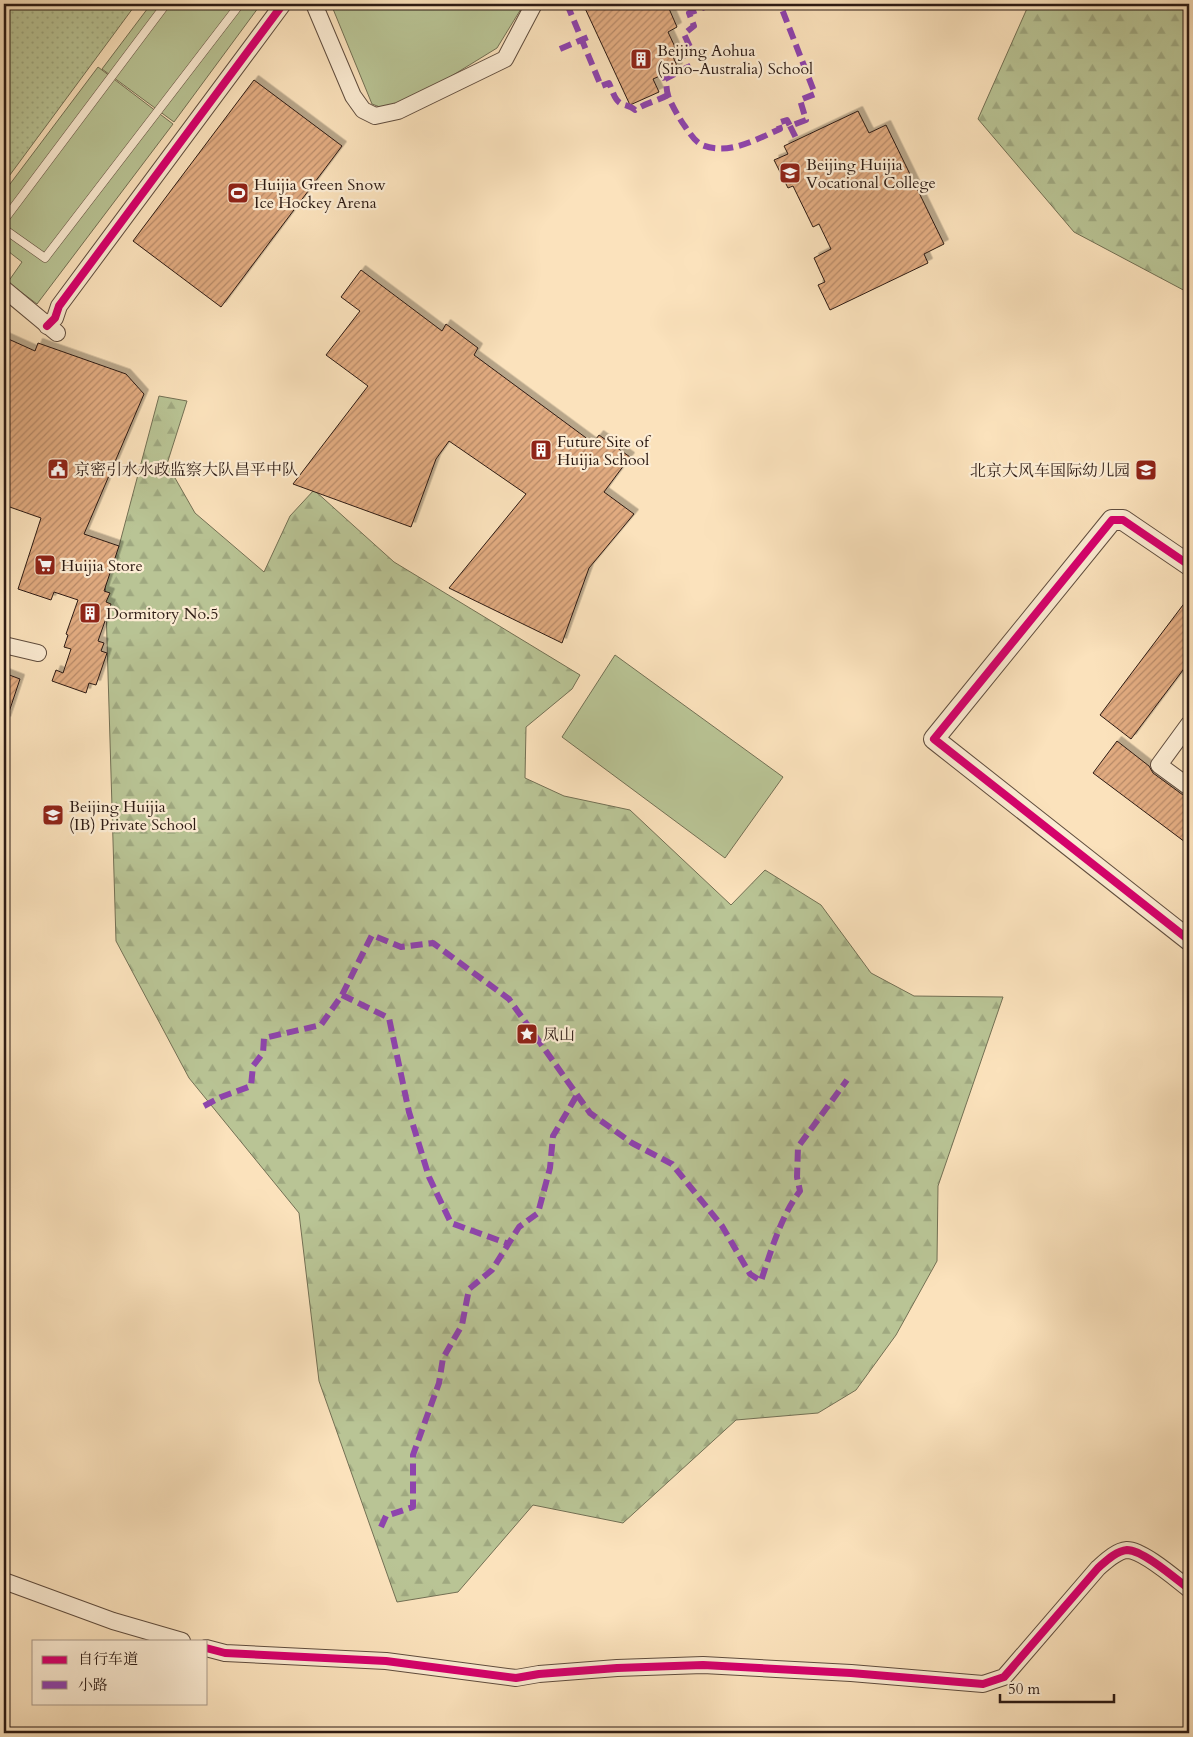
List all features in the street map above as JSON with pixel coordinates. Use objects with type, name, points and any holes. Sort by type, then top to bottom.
[{"type":"street","points":[[4,290],[52,329],[59,306],[283,4]]},
{"type":"street","points":[[314,4],[353,96],[363,110],[376,116],[398,111],[505,59],[534,4]]},
{"type":"street","points":[[1189,564],[1123,520],[1112,520],[934,739],[1189,940]]},
{"type":"street","points":[[4,645],[38,653]]},
{"type":"street","points":[[1189,724],[1159,765],[1189,787]]},
{"type":"street","points":[[208,1649],[225,1653],[386,1660],[516,1678],[540,1674],[617,1668],[703,1665],[851,1673],[983,1684],[1004,1677],[1098,1568],[1111,1556],[1128,1550],[1147,1557],[1189,1589]]},
{"type":"street","points":[[4,1581],[113,1621],[179,1640]]},
{"type":"lane","points":[[4,220],[166,4]]},
{"type":"lane","points":[[4,229],[45,258],[240,4]]},
{"type":"green space","points":[[4,4],[136,4],[4,183]]},
{"type":"green space","points":[[151,4],[261,4],[174,122],[102,69]]},
{"type":"green space","points":[[331,4],[524,4],[497,48],[393,112],[372,104]]},
{"type":"green space","points":[[1029,4],[1189,4],[1189,293],[1074,232],[978,119]]},
{"type":"green space","points":[[98,67],[173,124],[37,304],[8,282],[22,262],[4,248],[4,192]]},
{"type":"green space","points":[[159,396],[187,401],[167,464],[195,513],[264,572],[290,516],[314,490],[394,562],[580,675],[572,689],[526,727],[525,778],[564,796],[630,810],[731,905],[765,870],[821,905],[871,973],[914,996],[1003,997],[938,1186],[937,1261],[896,1335],[856,1390],[818,1413],[736,1420],[623,1523],[533,1505],[458,1592],[397,1602],[319,1381],[299,1213],[189,1078],[116,941],[105,573],[119,546]]},
{"type":"green space","points":[[615,655],[783,777],[725,858],[562,737]]},
{"type":"building","name":"Beijing Aohua (Sino-Australia) School","points":[[583,4],[667,4],[677,27],[668,32],[675,47],[670,50],[678,68],[653,79],[659,92],[630,105]]},
{"type":"building","name":"Huijia Green Snow Ice Hockey Arena","points":[[254,80],[342,146],[221,307],[133,241]]},
{"type":"building","points":[[858,111],[869,133],[886,125],[944,244],[924,254],[928,263],[830,310],[818,285],[825,282],[814,258],[831,249],[819,224],[813,227],[793,186],[788,188],[774,160],[788,154],[784,146]]},
{"type":"building","name":"Future Site of Huijia School","points":[[361,270],[442,331],[446,324],[478,348],[474,355],[593,443],[599,435],[630,457],[604,492],[634,514],[589,568],[562,643],[449,588],[526,494],[449,441],[436,459],[411,527],[293,484],[368,386],[326,355],[360,311],[341,297]]},
{"type":"building","name":"京密引水水政监察大队昌平中队","points":[[4,337],[35,351],[38,343],[126,374],[144,394],[84,534],[119,546],[104,591],[110,593],[106,602],[111,604],[98,641],[104,643],[101,651],[107,653],[96,685],[89,683],[86,693],[52,681],[56,670],[63,673],[71,649],[64,647],[68,635],[66,634],[78,600],[54,592],[51,600],[18,589],[41,518],[4,505]]},
{"type":"building","points":[[1189,597],[1189,662],[1131,739],[1100,715]]},
{"type":"building","points":[[4,673],[20,679],[6,721],[4,720]]},
{"type":"building","points":[[1117,741],[1149,766],[1153,773],[1183,795],[1189,797],[1189,845],[1093,773]]},
{"type":"marked path","points":[[567,4],[601,86],[609,83],[618,101],[635,110],[668,95]]},
{"type":"marked path","points":[[713,4],[689,13],[694,26],[684,34],[690,47],[681,54],[688,67],[665,79],[670,101],[692,136],[702,145],[722,149],[742,145],[780,129],[778,123],[787,120],[790,126],[806,120],[800,100],[815,94],[780,4]]},
{"type":"marked path","points":[[560,49],[593,35]]},
{"type":"marked path","points":[[790,126],[797,140]]},
{"type":"marked path","points":[[204,1106],[221,1097],[251,1086],[253,1066],[263,1053],[264,1038],[321,1025],[342,995],[372,935],[401,947],[433,943],[509,999],[590,1113],[632,1143],[672,1164],[722,1226],[750,1274],[761,1281],[787,1211],[800,1191],[797,1177],[798,1147],[847,1080]]},
{"type":"marked path","points":[[342,995],[389,1018],[409,1112],[429,1177],[451,1223],[509,1244]]},
{"type":"marked path","points":[[381,1527],[386,1516],[413,1507],[413,1455],[439,1383],[443,1358],[462,1325],[469,1289],[492,1270],[519,1227],[538,1213],[550,1168],[553,1136],[577,1095]]},
{"type":"cycle path","points":[[47,326],[55,318],[59,306],[283,4]]},
{"type":"cycle path","points":[[1189,565],[1123,520],[1112,520],[934,739],[1189,940]]},
{"type":"cycle path","points":[[208,1649],[225,1653],[386,1661],[516,1678],[539,1674],[617,1668],[703,1665],[851,1673],[983,1684],[1004,1677],[1098,1568],[1119,1552],[1127,1550],[1142,1555],[1189,1589]]},
{"type":"place","name":"Beijing Aohua (Sino-Australia) School","points":[[641,59]]},
{"type":"place","name":"Beijing Huijia Vocational College","points":[[790,173]]},
{"type":"place","name":"Huijia Green Snow Ice Hockey Arena","points":[[238,193]]},
{"type":"place","name":"Future Site of Huijia School","points":[[541,450]]},
{"type":"place","name":"京密引水水政监察大队昌平中队","points":[[58,469]]},
{"type":"place","name":"北京大风车国际幼儿园","points":[[1146,470]]},
{"type":"place","name":"Huijia Store","points":[[45,565]]},
{"type":"place","name":"Dormitory No.5","points":[[90,613]]},
{"type":"place","name":"Beijing Huijia (IB) Private School","points":[[53,815]]},
{"type":"place","name":"凤山","points":[[527,1034]]}]
